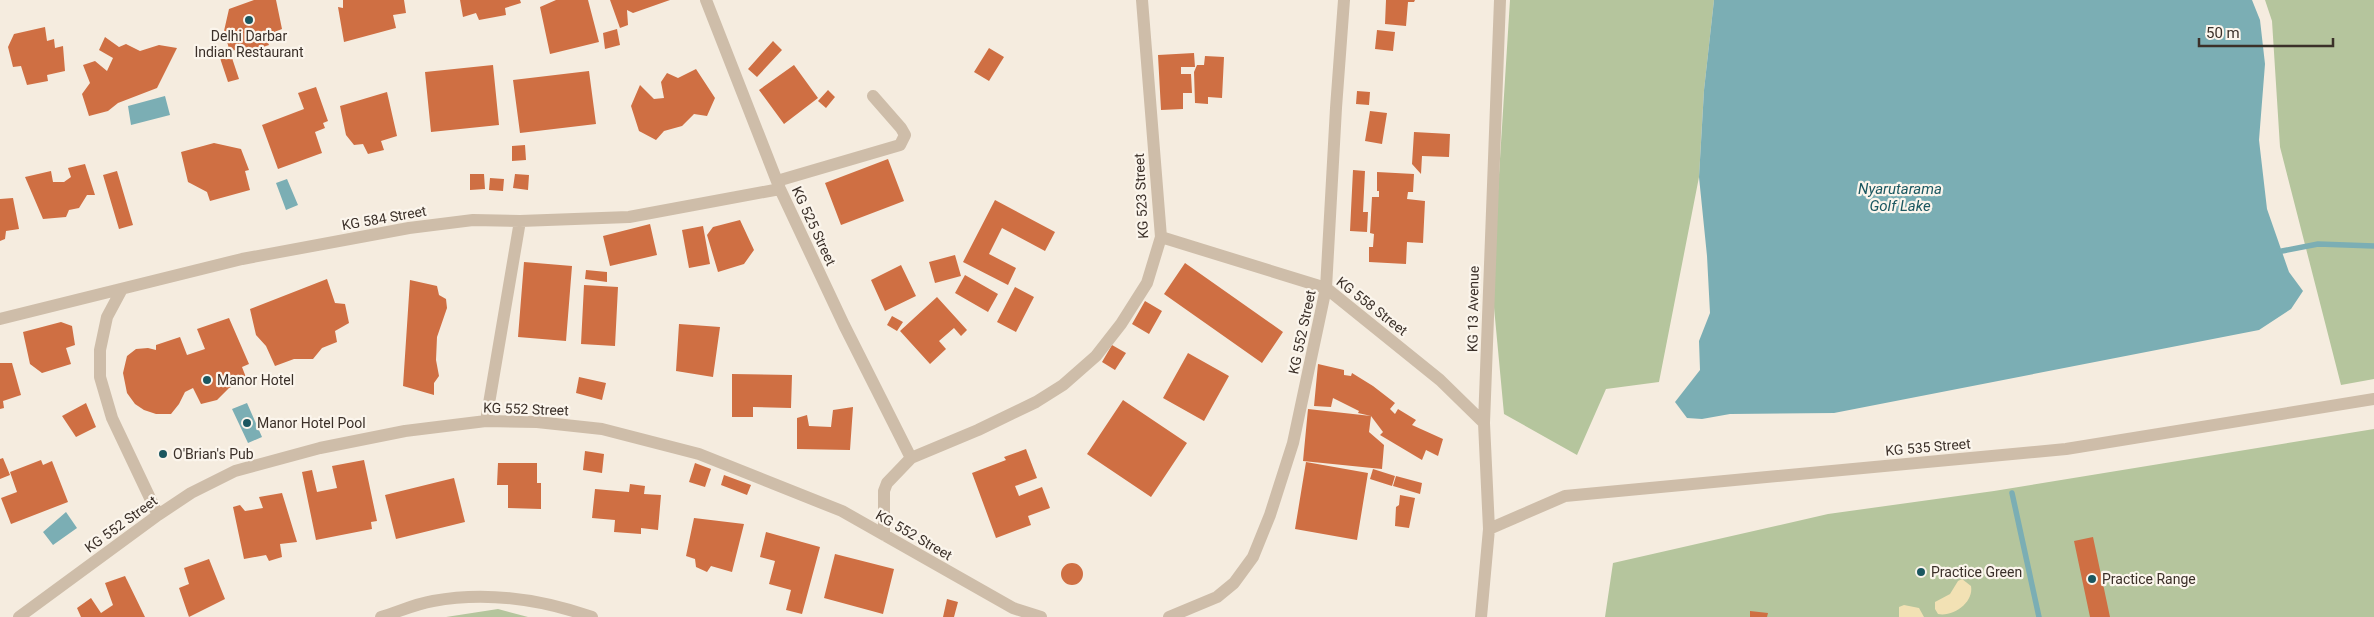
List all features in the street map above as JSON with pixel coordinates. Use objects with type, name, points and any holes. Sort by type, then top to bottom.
[{"type":"street","name":"KG 525 Street","points":[[706,0],[778,185],[844,325],[911,458]]},
{"type":"street","name":"KG 523 Street","points":[[884,536],[884,491],[887,483],[911,458],[978,430],[1036,402],[1063,385],[1096,356],[1121,324],[1147,283],[1161,237],[1142,0]]},
{"type":"street","name":"KG 552 Street","points":[[1169,617],[1216,597],[1234,583],[1252,557],[1270,515],[1293,443],[1326,288],[1344,0]]},
{"type":"street","name":"KG 13 Avenue","points":[[1481,617],[1489,529],[1484,423],[1500,0]]},
{"type":"street","name":"KG 584 Street","points":[[0,319],[242,259],[409,228],[473,220],[520,221],[630,217],[778,185],[900,145],[904,135],[901,128],[873,96]]},
{"type":"street","points":[[486,421],[520,221]]},
{"type":"street","name":"KG 558 Street","points":[[1161,237],[1326,288],[1440,380],[1484,423]]},
{"type":"street","points":[[122,289],[107,316],[100,350],[100,377],[112,418],[158,515]]},
{"type":"street","name":"KG 535 Street","points":[[1489,529],[1564,496],[2066,449],[2374,399]]},
{"type":"street","name":"KG 552 Street","points":[[19,617],[158,515],[191,493],[235,471],[320,448],[405,431],[486,421],[537,422],[602,429],[699,454],[842,511],[1013,608],[1041,617]]},
{"type":"street","points":[[381,617],[432,601],[492,595],[541,602],[592,617]]},
{"type":"green space","points":[[1510,0],[1714,0],[1704,90],[1699,177],[1659,382],[1606,389],[1577,455],[1504,414],[1492,286]]},
{"type":"green space","points":[[2265,0],[2374,0],[2374,379],[2341,385],[2280,147],[2272,21]]},
{"type":"green space","points":[[2374,429],[2374,617],[1605,617],[1613,563],[1828,514],[1994,491]]},
{"type":"green space","points":[[498,609],[528,617],[446,617]]},
{"type":"sand","points":[[1962,579],[1971,586],[1971,592],[1966,603],[1956,611],[1938,614],[1935,609],[1935,602],[1950,594],[1958,581]]},
{"type":"sand","points":[[1904,605],[1919,608],[1924,617],[1899,617],[1899,607]]},
{"type":"water","name":"Nyarutarama Golf Lake","points":[[1714,0],[2252,0],[2260,20],[2265,64],[2259,140],[2267,209],[2289,272],[2303,291],[2291,309],[2259,330],[1834,413],[1730,414],[1702,419],[1687,418],[1675,402],[1700,370],[1699,341],[1710,313],[1707,256],[1699,177],[1704,90]]},
{"type":"water","points":[[165,96],[170,115],[131,125],[128,106]]},
{"type":"water","points":[[287,179],[298,205],[286,210],[276,183]]},
{"type":"water","name":"Manor Hotel Pool","points":[[247,403],[262,437],[248,443],[232,409]]},
{"type":"water","points":[[66,512],[77,528],[53,545],[43,532]]},
{"type":"building","points":[[254,0],[276,0],[282,29],[265,36],[269,45],[242,54],[240,48],[230,52],[224,31],[229,9]]},
{"type":"building","points":[[343,0],[404,0],[406,13],[393,15],[396,28],[344,42],[338,7],[343,8]]},
{"type":"building","points":[[460,0],[520,0],[521,3],[505,8],[506,15],[479,20],[476,13],[463,17]]},
{"type":"building","points":[[556,0],[588,0],[599,42],[550,54],[540,7]]},
{"type":"building","points":[[610,0],[670,0],[633,13],[627,10],[628,25],[620,28]]},
{"type":"building","points":[[1386,0],[1415,0],[1414,2],[1408,2],[1406,26],[1385,24]]},
{"type":"building","points":[[45,27],[47,41],[54,39],[55,48],[63,46],[65,71],[47,75],[48,81],[27,85],[21,66],[13,67],[8,47],[14,34]]},
{"type":"building","points":[[617,29],[620,45],[605,49],[603,33]]},
{"type":"building","points":[[1377,30],[1395,32],[1393,51],[1375,49]]},
{"type":"building","points":[[105,37],[119,47],[126,44],[140,51],[159,45],[177,48],[157,88],[118,103],[108,111],[89,116],[82,94],[90,83],[83,65],[95,61],[107,71],[113,58],[99,50]]},
{"type":"building","points":[[773,41],[782,50],[757,77],[748,69]]},
{"type":"building","points":[[989,48],[1004,57],[989,81],[974,72]]},
{"type":"building","points":[[1194,53],[1195,67],[1181,67],[1181,74],[1191,74],[1192,93],[1183,93],[1183,109],[1161,110],[1158,55]]},
{"type":"building","points":[[231,55],[239,79],[228,82],[220,58]]},
{"type":"building","points":[[1205,56],[1224,57],[1222,98],[1208,97],[1208,104],[1195,103],[1194,72],[1197,65],[1204,65]]},
{"type":"building","points":[[493,65],[499,125],[431,132],[425,72]]},
{"type":"building","points":[[794,65],[818,98],[784,124],[759,90]]},
{"type":"building","points":[[696,69],[715,98],[707,116],[694,114],[682,126],[664,131],[656,140],[639,131],[631,106],[640,85],[654,99],[664,98],[661,82],[667,73],[678,78]]},
{"type":"building","points":[[589,71],[596,124],[520,133],[513,80]]},
{"type":"building","points":[[316,87],[328,121],[323,123],[325,128],[315,132],[322,153],[278,169],[262,125],[304,109],[298,93]]},
{"type":"building","points":[[828,90],[835,97],[826,108],[818,101]]},
{"type":"building","points":[[1357,91],[1370,92],[1369,105],[1356,104]]},
{"type":"building","points":[[387,92],[397,136],[381,141],[384,150],[368,154],[363,144],[354,145],[346,135],[340,106]]},
{"type":"building","points":[[1370,111],[1387,113],[1382,144],[1365,141]]},
{"type":"building","points":[[1414,132],[1450,134],[1449,157],[1422,156],[1421,174],[1412,164]]},
{"type":"building","points":[[214,143],[241,149],[249,170],[245,171],[250,190],[210,201],[207,192],[188,182],[181,152]]},
{"type":"building","points":[[525,145],[526,160],[512,161],[512,146]]},
{"type":"building","points":[[888,159],[904,201],[841,225],[825,183]]},
{"type":"building","points":[[85,164],[95,195],[87,195],[79,208],[69,210],[66,217],[43,219],[25,177],[51,171],[53,182],[64,182],[71,177],[68,168]]},
{"type":"building","points":[[1353,170],[1365,171],[1363,212],[1368,212],[1367,232],[1350,231]]},
{"type":"building","points":[[117,171],[133,225],[119,229],[103,175]]},
{"type":"building","points":[[1377,172],[1414,174],[1413,192],[1408,192],[1407,199],[1425,201],[1423,243],[1407,242],[1406,264],[1369,262],[1369,247],[1373,247],[1374,234],[1370,233],[1372,197],[1379,197],[1379,191],[1377,191]]},
{"type":"building","points":[[470,174],[484,174],[485,189],[470,190]]},
{"type":"building","points":[[515,174],[529,175],[528,190],[513,188]]},
{"type":"building","points":[[490,178],[504,179],[503,191],[489,190]]},
{"type":"building","points":[[13,198],[19,229],[6,231],[5,239],[0,241],[0,199]]},
{"type":"building","points":[[995,200],[1055,232],[1045,251],[1002,228],[989,254],[1016,268],[1008,285],[963,262]]},
{"type":"building","points":[[740,220],[754,250],[744,264],[718,272],[707,235],[713,227]]},
{"type":"building","points":[[650,224],[657,255],[610,266],[603,236]]},
{"type":"building","points":[[703,226],[710,264],[689,268],[682,230]]},
{"type":"building","points":[[955,255],[961,276],[935,283],[929,262]]},
{"type":"building","points":[[524,262],[572,266],[566,341],[518,337]]},
{"type":"building","points":[[1185,263],[1283,332],[1262,363],[1164,294]]},
{"type":"building","points":[[901,265],[916,296],[885,311],[871,280]]},
{"type":"building","points":[[586,270],[607,272],[607,282],[585,279]]},
{"type":"building","points":[[965,275],[998,294],[988,312],[955,293]]},
{"type":"building","points":[[327,279],[335,303],[345,304],[349,323],[335,331],[337,342],[322,348],[313,359],[294,359],[275,366],[266,346],[256,335],[250,309]]},
{"type":"building","points":[[410,280],[437,286],[439,295],[446,299],[447,308],[437,337],[436,360],[439,376],[434,383],[434,395],[403,386]]},
{"type":"building","points":[[584,285],[618,287],[615,346],[581,344]]},
{"type":"building","points":[[1015,287],[1034,297],[1016,332],[997,322]]},
{"type":"building","points":[[937,297],[967,330],[961,336],[954,328],[939,341],[946,349],[930,364],[900,331]]},
{"type":"building","points":[[1145,301],[1162,311],[1149,334],[1132,324]]},
{"type":"building","points":[[892,316],[903,322],[897,331],[887,325]]},
{"type":"building","name":"Manor Hotel","points":[[229,318],[249,364],[242,367],[247,380],[229,388],[217,400],[201,404],[193,388],[185,392],[171,414],[156,414],[144,410],[135,404],[127,393],[123,373],[127,356],[136,349],[148,348],[156,350],[156,345],[180,337],[187,355],[205,349],[197,329]]},
{"type":"building","points":[[61,322],[72,326],[75,345],[66,348],[71,364],[42,373],[30,364],[23,332]]},
{"type":"building","points":[[679,324],[720,327],[713,377],[676,371]]},
{"type":"building","points":[[1112,345],[1126,353],[1115,370],[1102,362]]},
{"type":"building","points":[[1188,353],[1229,376],[1204,421],[1163,398]]},
{"type":"building","points":[[0,363],[12,363],[21,395],[3,401],[4,408],[0,409]]},
{"type":"building","points":[[1318,364],[1344,370],[1344,375],[1351,376],[1352,373],[1395,403],[1390,409],[1395,414],[1398,409],[1416,420],[1412,425],[1443,439],[1438,456],[1426,450],[1422,460],[1380,435],[1383,432],[1371,416],[1358,413],[1359,411],[1333,398],[1331,407],[1314,406]]},
{"type":"building","points":[[732,374],[792,375],[791,408],[753,407],[753,417],[732,417]]},
{"type":"building","points":[[579,377],[606,383],[602,400],[576,393]]},
{"type":"building","points":[[1123,400],[1187,443],[1151,497],[1087,454]]},
{"type":"building","points":[[86,403],[96,427],[76,437],[62,416]]},
{"type":"building","points":[[853,407],[850,450],[797,449],[797,418],[807,415],[809,426],[831,427],[833,410]]},
{"type":"building","points":[[1308,409],[1371,416],[1369,432],[1384,445],[1382,469],[1303,461]]},
{"type":"building","points":[[1026,449],[1037,478],[1015,486],[1019,496],[1042,487],[1050,508],[1028,516],[1031,525],[996,538],[972,473],[1006,460],[1004,457]]},
{"type":"building","points":[[585,451],[604,454],[602,473],[583,470]]},
{"type":"building","points":[[3,458],[10,475],[0,479],[0,459]]},
{"type":"building","points":[[41,460],[43,465],[52,461],[68,502],[11,524],[1,498],[17,492],[10,472]]},
{"type":"building","points":[[364,460],[377,521],[371,522],[372,529],[316,540],[302,472],[312,470],[317,492],[337,488],[332,466]]},
{"type":"building","points":[[1306,462],[1368,473],[1357,540],[1295,529]]},
{"type":"building","points":[[498,463],[537,463],[537,483],[541,483],[541,509],[508,508],[508,485],[497,485]]},
{"type":"building","points":[[695,463],[711,469],[705,487],[689,482]]},
{"type":"building","points":[[1373,469],[1395,476],[1392,486],[1370,479]]},
{"type":"building","points":[[724,475],[751,485],[747,495],[721,485]]},
{"type":"building","points":[[1396,476],[1422,483],[1420,494],[1393,486]]},
{"type":"building","points":[[454,478],[465,522],[396,539],[385,495]]},
{"type":"building","points":[[630,484],[645,486],[644,494],[661,495],[658,530],[641,528],[641,534],[614,532],[615,520],[592,518],[595,489],[629,492]]},
{"type":"building","points":[[282,493],[297,542],[280,544],[282,557],[269,561],[266,555],[244,559],[233,507],[240,505],[245,511],[263,508],[259,497]]},
{"type":"building","points":[[1400,495],[1415,498],[1409,528],[1395,526],[1396,507],[1399,505]]},
{"type":"building","points":[[694,518],[744,524],[732,572],[711,566],[707,572],[696,567],[695,559],[686,556]]},
{"type":"building","points":[[766,532],[820,547],[802,614],[786,610],[791,590],[769,584],[775,561],[760,557]]},
{"type":"building","name":"Practice Range","points":[[2093,537],[2110,617],[2090,617],[2074,541]]},
{"type":"building","points":[[835,554],[894,569],[883,614],[824,598]]},
{"type":"building","points":[[209,559],[225,599],[189,617],[179,588],[189,584],[184,568]]},
{"type":"building","points":[[1068,563],[1076,563],[1083,570],[1083,578],[1076,585],[1068,585],[1061,578],[1061,570]]},
{"type":"building","points":[[125,576],[145,617],[81,617],[77,608],[91,598],[101,613],[113,605],[105,583]]},
{"type":"building","points":[[947,599],[958,602],[954,617],[943,617]]},
{"type":"building","points":[[1750,611],[1768,613],[1767,617],[1750,617]]},
{"type":"waterway","points":[[2282,251],[2318,244],[2374,246]]},
{"type":"waterway","points":[[2012,493],[2039,617]]},
{"type":"place","name":"Delhi Darbar Indian Restaurant","points":[[249,20]]},
{"type":"place","name":"Manor Hotel","points":[[207,380]]},
{"type":"place","name":"Manor Hotel Pool","points":[[247,423]]},
{"type":"place","name":"O'Brian's Pub","points":[[163,454]]},
{"type":"place","name":"Practice Green","points":[[1921,572]]},
{"type":"place","name":"Practice Range","points":[[2092,579]]}]
